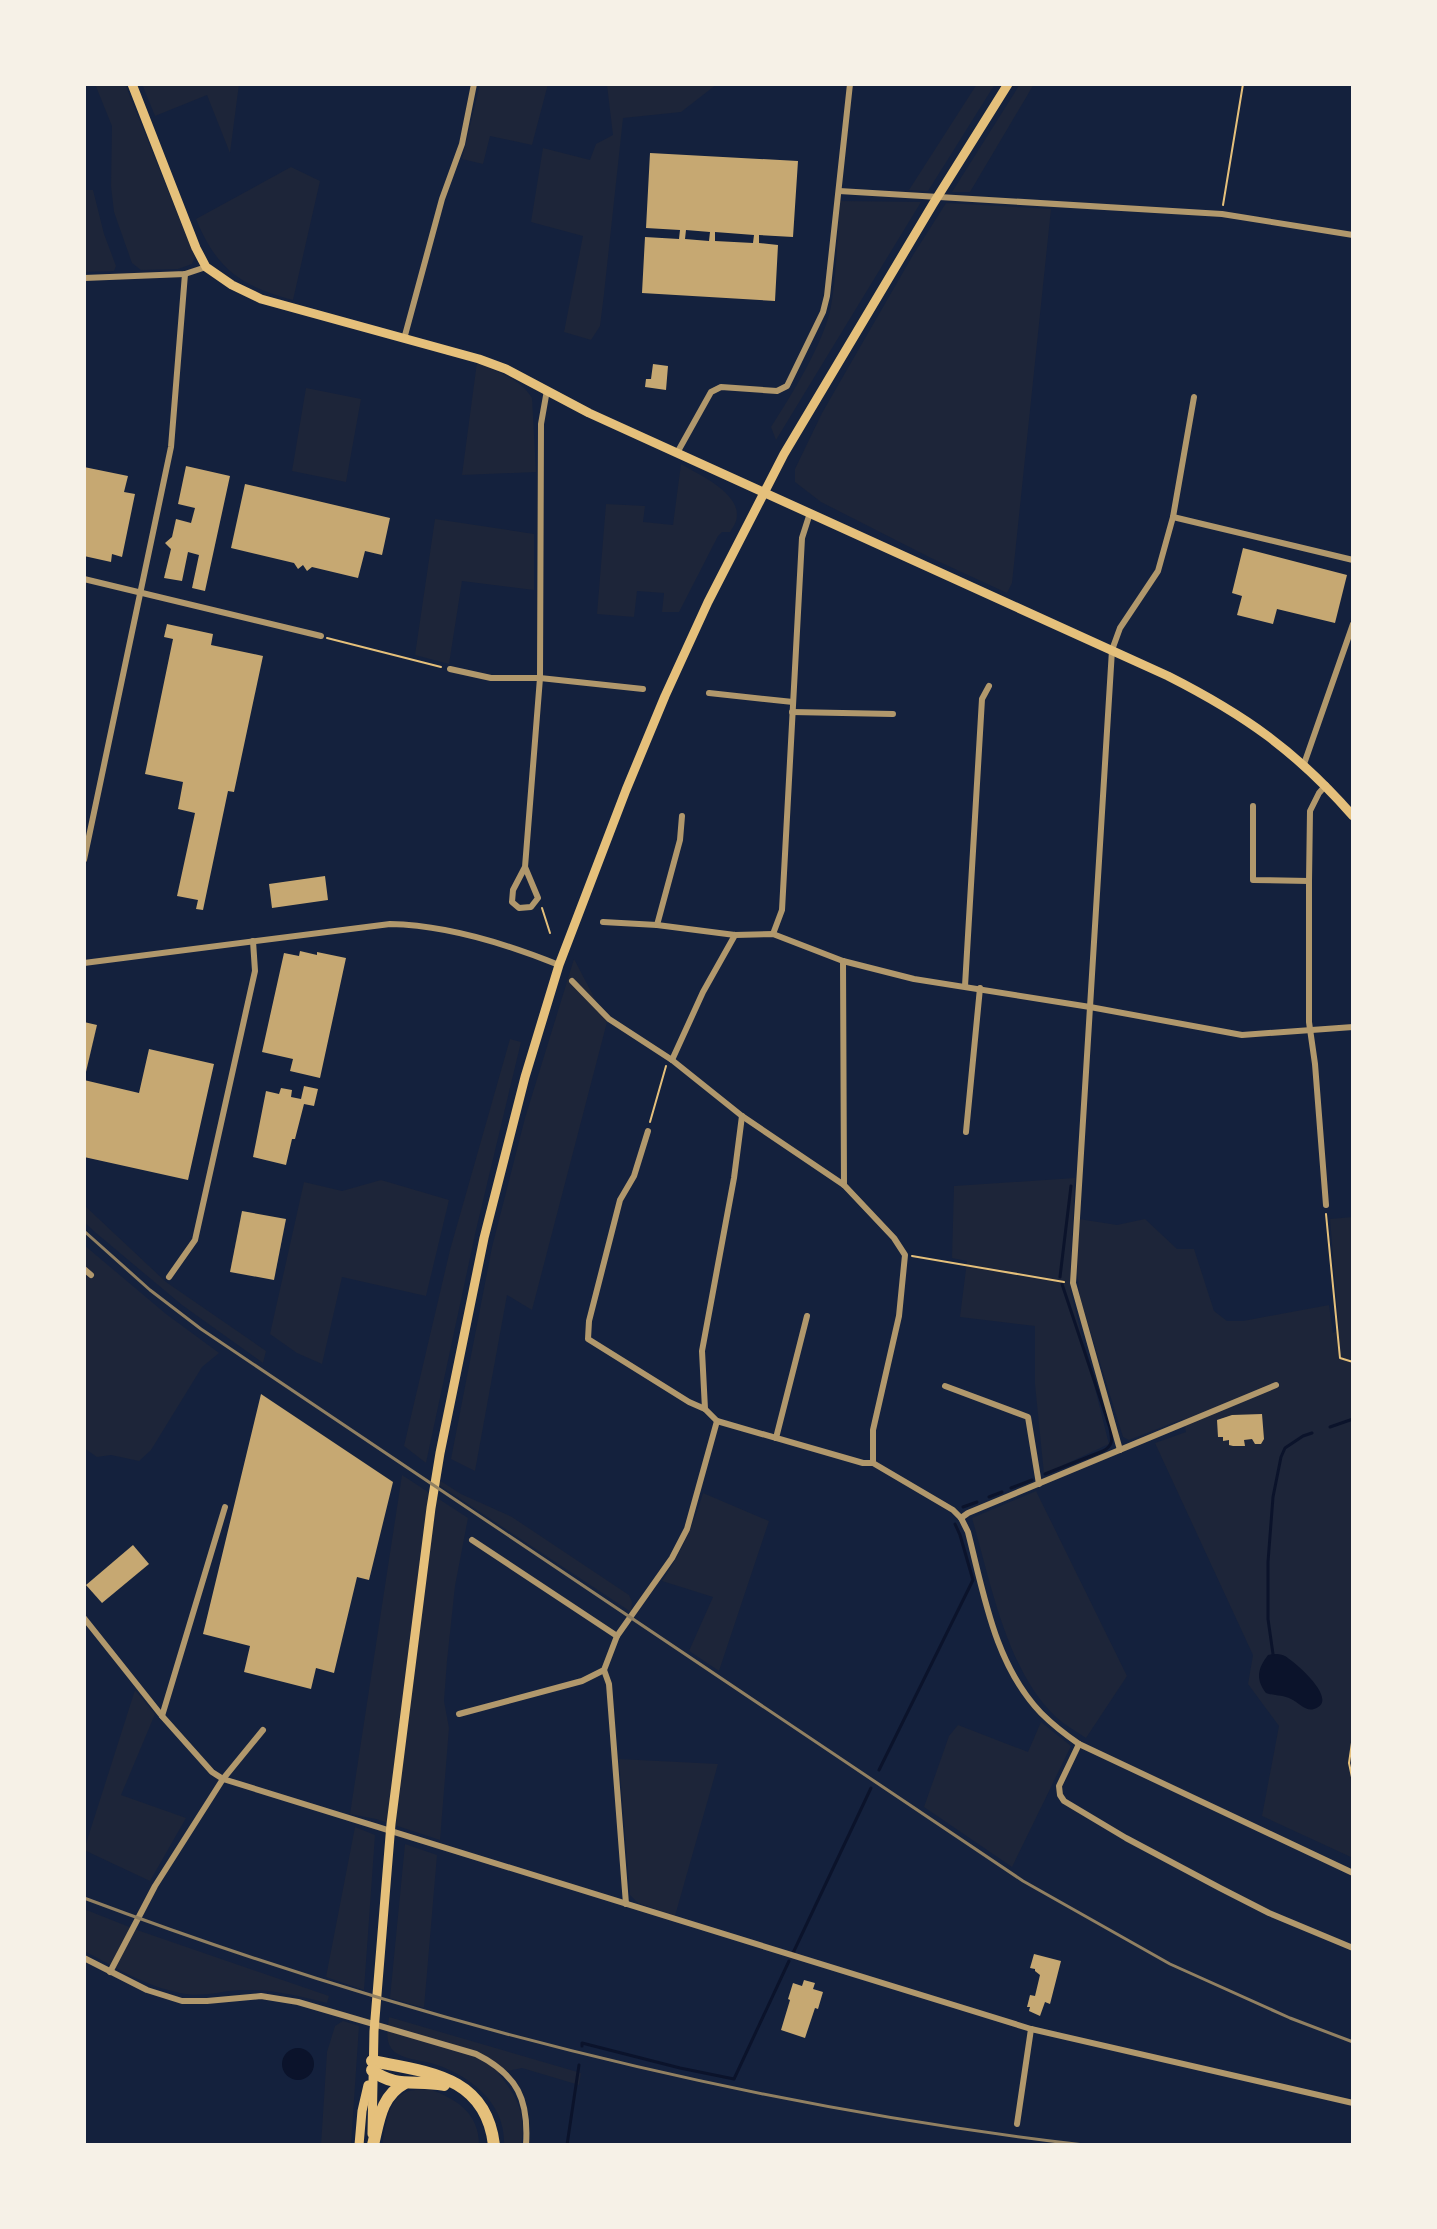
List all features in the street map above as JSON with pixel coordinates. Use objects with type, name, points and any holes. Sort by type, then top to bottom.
[{"type":"highway","points":[[372,2066],[381,2078],[390,2081],[430,2082],[446,2085],[462,2094],[483,2120],[488,2145]]},
{"type":"highway","points":[[372,2066],[442,2077],[469,2092],[489,2120],[494,2145]]},
{"type":"highway","points":[[373,2145],[387,2097],[405,2083]]},
{"type":"main road","points":[[132,84],[196,248],[206,267],[232,285],[261,299],[506,369],[589,413],[1112,650],[1247,719],[1304,764],[1353,816]]},
{"type":"main road","points":[[373,2145],[372,2066],[391,1824],[431,1508],[484,1238],[525,1077],[559,965],[665,696],[764,491],[941,190],[1008,84]]},
{"type":"main road","points":[[359,2145],[362,2111],[372,2066]]},
{"type":"street","points":[[404,339],[442,199],[462,144],[474,84]]},
{"type":"street","points":[[677,453],[711,392],[721,387],[777,391],[787,386],[823,312],[850,84]]},
{"type":"street","points":[[839,191],[1222,214],[1353,235]]},
{"type":"street","points":[[84,278],[185,274],[206,267]]},
{"type":"street","points":[[84,860],[173,433],[185,274]]},
{"type":"street","points":[[525,867],[538,898],[531,907],[519,908],[512,902],[513,890],[525,867],[540,678],[541,424],[547,390]]},
{"type":"street","points":[[1120,1450],[1073,1283],[1112,650],[1120,628],[1158,571],[1173,517],[1194,397]]},
{"type":"street","points":[[773,934],[782,910],[802,538],[810,512]]},
{"type":"street","points":[[1173,517],[1353,560]]},
{"type":"street","points":[[84,579],[321,636]]},
{"type":"street","points":[[1304,764],[1353,624]]},
{"type":"street","points":[[450,669],[491,678],[540,678],[643,689]]},
{"type":"street","points":[[965,986],[982,699],[989,686]]},
{"type":"street","points":[[709,693],[793,702]]},
{"type":"street","points":[[792,712],[893,714]]},
{"type":"street","points":[[1326,785],[1310,811],[1309,881],[1310,1030],[1326,1205]]},
{"type":"street","points":[[1253,806],[1253,880],[1309,881]]},
{"type":"street","points":[[657,925],[680,840],[682,816]]},
{"type":"street","points":[[603,922],[735,935],[773,934],[843,961],[914,979],[1242,1035],[1353,1027]]},
{"type":"street","points":[[84,963],[390,924],[414,925],[512,946],[559,965]]},
{"type":"street","points":[[670,1059],[735,935]]},
{"type":"street","points":[[169,1277],[195,1240],[255,971],[253,941]]},
{"type":"street","points":[[843,961],[844,1185]]},
{"type":"street","points":[[572,981],[609,1019],[670,1059],[742,1116],[844,1185],[894,1238],[905,1255],[899,1316],[873,1430],[873,1463]]},
{"type":"street","points":[[966,1132],[980,988]]},
{"type":"street","points":[[705,1409],[702,1351],[734,1178],[742,1116]]},
{"type":"street","points":[[648,1131],[634,1176],[620,1200],[589,1321],[588,1339],[705,1409],[717,1421],[863,1463],[873,1463],[953,1510],[968,1532],[1001,1650],[1024,1692],[1041,1713],[1079,1744],[1353,1873]]},
{"type":"street","points":[[84,1269],[91,1275]]},
{"type":"street","points":[[776,1438],[807,1316]]},
{"type":"street","points":[[961,1518],[1276,1385]]},
{"type":"street","points":[[945,1386],[1028,1417],[1039,1484]]},
{"type":"street","points":[[626,1904],[609,1684],[604,1670],[617,1636],[672,1558],[687,1529],[717,1421]]},
{"type":"street","points":[[162,1716],[225,1507]]},
{"type":"street","points":[[472,1540],[617,1636]]},
{"type":"street","points":[[84,1618],[162,1716],[212,1772],[223,1779],[1031,2029],[1353,2103]]},
{"type":"street","points":[[459,1714],[582,1681],[604,1670]]},
{"type":"street","points":[[110,1972],[155,1886],[223,1779],[263,1730]]},
{"type":"street","points":[[1079,1744],[1059,1786],[1064,1801],[1126,1838],[1269,1913],[1353,1948]]},
{"type":"street","points":[[84,1958],[147,1990],[182,2001],[261,1996],[298,2002],[476,2054],[494,2063],[519,2091],[528,2116],[526,2145]]},
{"type":"street","points":[[1017,2124],[1031,2029]]},
{"type":"path","points":[[1222,214],[1243,84]]},
{"type":"path","points":[[321,636],[450,669]]},
{"type":"path","points":[[538,898],[550,933]]},
{"type":"path","points":[[648,1131],[670,1059]]},
{"type":"path","points":[[1326,1205],[1340,1358],[1353,1362]]},
{"type":"path","points":[[905,1255],[1073,1283]]},
{"type":"path","points":[[1353,1736],[1349,1763],[1353,1782]]},
{"type":"shaded area","points":[[95,84],[125,84],[195,257],[192,264],[178,269],[141,270],[132,263],[114,212],[112,126]]},
{"type":"shaded area","points":[[142,84],[239,84],[230,153],[207,95],[155,116]]},
{"type":"shaded area","points":[[480,84],[548,84],[532,145],[490,136],[483,164],[462,159]]},
{"type":"shaded area","points":[[602,84],[717,84],[681,112],[623,118],[600,326],[591,340],[564,332],[583,236],[531,222],[543,148],[590,160],[596,144],[613,135],[607,85]]},
{"type":"shaded area","points":[[977,84],[995,84],[928,191],[909,190]]},
{"type":"shaded area","points":[[1020,84],[1034,84],[970,192],[952,192]]},
{"type":"shaded area","points":[[291,167],[320,181],[293,300],[259,289],[233,273],[213,251],[196,219]]},
{"type":"shaded area","points":[[84,190],[93,190],[116,266],[114,271],[84,272]]},
{"type":"shaded area","points":[[840,201],[921,202],[776,440],[771,427],[806,368],[828,320],[835,280]]},
{"type":"shaded area","points":[[946,203],[1051,209],[1012,583],[1007,593],[821,502],[795,482],[795,469],[822,413]]},
{"type":"shaded area","points":[[477,362],[515,381],[532,398],[536,472],[462,475]]},
{"type":"shaded area","points":[[306,388],[361,399],[346,482],[292,471]]},
{"type":"shaded area","points":[[681,464],[727,494],[737,511],[734,525],[730,532],[722,532],[718,536],[679,612],[662,612],[664,593],[637,591],[634,617],[597,614],[606,504],[645,506],[643,522],[673,525]]},
{"type":"shaded area","points":[[435,519],[534,534],[534,590],[462,581],[449,664],[415,655]]},
{"type":"shaded area","points":[[574,959],[607,1022],[532,1310],[507,1295],[475,1471],[451,1459],[492,1247],[525,1118]]},
{"type":"shaded area","points":[[510,1039],[521,1042],[476,1230],[426,1463],[404,1446],[450,1250]]},
{"type":"shaded area","points":[[1075,1178],[1071,1293],[1109,1444],[1044,1474],[1035,1384],[1035,1326],[960,1317],[967,1261],[952,1258],[954,1186]]},
{"type":"shaded area","points":[[381,1180],[449,1200],[426,1296],[342,1277],[322,1364],[297,1353],[270,1334],[304,1182],[342,1191]]},
{"type":"shaded area","points":[[84,1205],[166,1282],[266,1351],[263,1363],[182,1305],[96,1233],[84,1222]]},
{"type":"shaded area","points":[[1353,1217],[1353,1858],[1262,1816],[1279,1726],[1248,1684],[1253,1655],[1155,1443],[1186,1432],[1183,1419],[1129,1440],[1123,1437],[1080,1298],[1077,1270],[1079,1219],[1117,1225],[1145,1219],[1177,1249],[1194,1249],[1214,1311],[1227,1321],[1243,1321],[1329,1305],[1333,1333],[1339,1330],[1330,1219]]},
{"type":"shaded area","points":[[84,1245],[166,1314],[219,1353],[202,1367],[151,1450],[139,1461],[111,1455],[97,1457],[84,1448],[84,1283],[88,1275],[84,1270]]},
{"type":"shaded area","points":[[402,1475],[468,1518],[455,1586],[447,1661],[444,1701],[449,1728],[440,1840],[376,1819],[350,1814]]},
{"type":"shaded area","points":[[436,1478],[461,1494],[512,1517],[629,1595],[631,1612],[436,1483]]},
{"type":"shaded area","points":[[1036,1491],[1127,1676],[1086,1738],[1055,1716],[1024,1675],[1002,1623],[972,1518]]},
{"type":"shaded area","points":[[703,1493],[769,1521],[719,1671],[689,1651],[713,1597],[662,1581],[686,1539]]},
{"type":"shaded area","points":[[1268,1655],[1285,1656],[1306,1673],[1319,1690],[1321,1705],[1308,1709],[1288,1698],[1266,1693],[1259,1674]]},
{"type":"shaded area","points":[[135,1690],[155,1714],[121,1795],[186,1818],[150,1881],[84,1850]]},
{"type":"shaded area","points":[[1041,1722],[1071,1746],[1012,1867],[924,1807],[949,1736],[958,1725],[1028,1752]]},
{"type":"shaded area","points":[[619,1759],[718,1764],[675,1916],[638,1903],[630,1895]]},
{"type":"shaded area","points":[[355,1827],[375,1835],[364,1990],[326,1977]]},
{"type":"shaded area","points":[[405,1844],[437,1855],[424,2008],[390,1998]]},
{"type":"shaded area","points":[[84,1909],[329,1996],[327,2003],[263,1991],[195,1995],[155,1986],[84,1951]]},
{"type":"shaded area","points":[[389,2017],[581,2073],[579,2085],[522,2068],[498,2073],[519,2106],[523,2124],[521,2145],[504,2145],[499,2116],[492,2103],[471,2082],[445,2068],[404,2057],[391,2048],[387,2037]]},
{"type":"shaded area","points":[[343,2021],[359,2026],[351,2145],[321,2145],[327,2052],[335,2026]]},
{"type":"shaded area","points":[[298,2048],[309,2053],[314,2064],[309,2075],[298,2080],[287,2075],[282,2064],[287,2053]]},
{"type":"shaded area","points":[[432,2090],[450,2098],[471,2117],[479,2145],[382,2145],[388,2115],[395,2101],[409,2091]]},
{"type":"building","points":[[650,153],[798,161],[793,237],[759,235],[759,243],[778,245],[775,301],[642,293],[645,237],[679,239],[680,230],[646,228]],"holes":[[[686,230],[710,232],[709,241],[685,239]],[[715,232],[754,235],[753,243],[715,241]]]},
{"type":"building","points":[[653,364],[668,366],[666,390],[645,387],[646,379],[651,379]]},
{"type":"building","points":[[186,466],[230,476],[205,591],[192,588],[199,555],[188,552],[182,581],[164,578],[171,549],[165,543],[172,537],[176,519],[191,523],[195,508],[178,504]]},
{"type":"building","points":[[84,467],[128,476],[124,492],[135,494],[122,557],[112,554],[111,562],[84,556]]},
{"type":"building","points":[[245,484],[390,518],[382,555],[365,551],[358,578],[312,567],[307,571],[303,565],[298,569],[294,563],[231,548]]},
{"type":"building","points":[[1243,548],[1347,575],[1335,623],[1277,609],[1273,624],[1237,615],[1242,596],[1232,593]]},
{"type":"building","points":[[167,624],[213,634],[211,645],[263,656],[234,792],[228,791],[203,910],[196,909],[198,900],[177,896],[195,813],[178,809],[183,782],[145,774],[173,639],[164,637]]},
{"type":"building","points":[[325,876],[328,900],[272,908],[269,884]]},
{"type":"building","points":[[300,951],[346,958],[320,1078],[290,1071],[293,1059],[262,1052],[284,953],[299,956]]},
{"type":"building","points":[[84,1022],[97,1025],[85,1076],[84,1076]]},
{"type":"building","points":[[149,1049],[214,1064],[188,1180],[84,1157],[84,1080],[139,1093]]},
{"type":"building","points":[[304,1086],[318,1089],[314,1106],[304,1104],[286,1165],[253,1157],[266,1091],[279,1094],[281,1088],[292,1090],[291,1097],[301,1099]]},
{"type":"building","points":[[242,1211],[286,1219],[274,1280],[230,1272]]},
{"type":"building","points":[[261,1394],[393,1482],[369,1580],[357,1577],[334,1673],[316,1668],[311,1689],[244,1672],[250,1646],[203,1634]]},
{"type":"building","points":[[1262,1414],[1264,1439],[1261,1444],[1255,1444],[1252,1439],[1244,1440],[1245,1446],[1233,1446],[1229,1445],[1229,1440],[1223,1441],[1223,1437],[1218,1437],[1217,1420],[1232,1415]]},
{"type":"building","points":[[133,1545],[149,1564],[102,1603],[86,1585]]},
{"type":"building","points":[[1034,1954],[1061,1961],[1050,2004],[1045,2002],[1040,2016],[1027,2007],[1030,1995],[1035,1996],[1040,1975],[1030,1968]]},
{"type":"building","points":[[804,1980],[815,1983],[813,1989],[823,1992],[805,2038],[781,2030],[793,1983],[802,1986]]},
{"type":"waterway","points":[[1060,1277],[1071,1186]]},
{"type":"waterway","points":[[1045,1474],[1103,1451],[1111,1441],[1110,1428],[1062,1284]]},
{"type":"waterway","points":[[1330,1427],[1353,1419]]},
{"type":"waterway","points":[[1273,1654],[1268,1619],[1273,1497],[1285,1448],[1312,1433]]},
{"type":"waterway","points":[[1011,1488],[1032,1480]]},
{"type":"waterway","points":[[989,1497],[1002,1492]]},
{"type":"waterway","points":[[963,1507],[977,1502]]},
{"type":"waterway","points":[[879,1770],[973,1580],[955,1524]]},
{"type":"waterway","points":[[793,1953],[871,1788]]},
{"type":"waterway","points":[[582,2046],[582,2043],[734,2079],[789,1961]]},
{"type":"waterway","points":[[567,2145],[579,2065]]},
{"type":"railway","points":[[84,1231],[150,1290],[201,1329],[1023,1881],[1170,1964],[1290,2018],[1353,2042]]},
{"type":"railway","points":[[84,1898],[328,1982],[576,2052],[829,2107],[1084,2145]]}]
